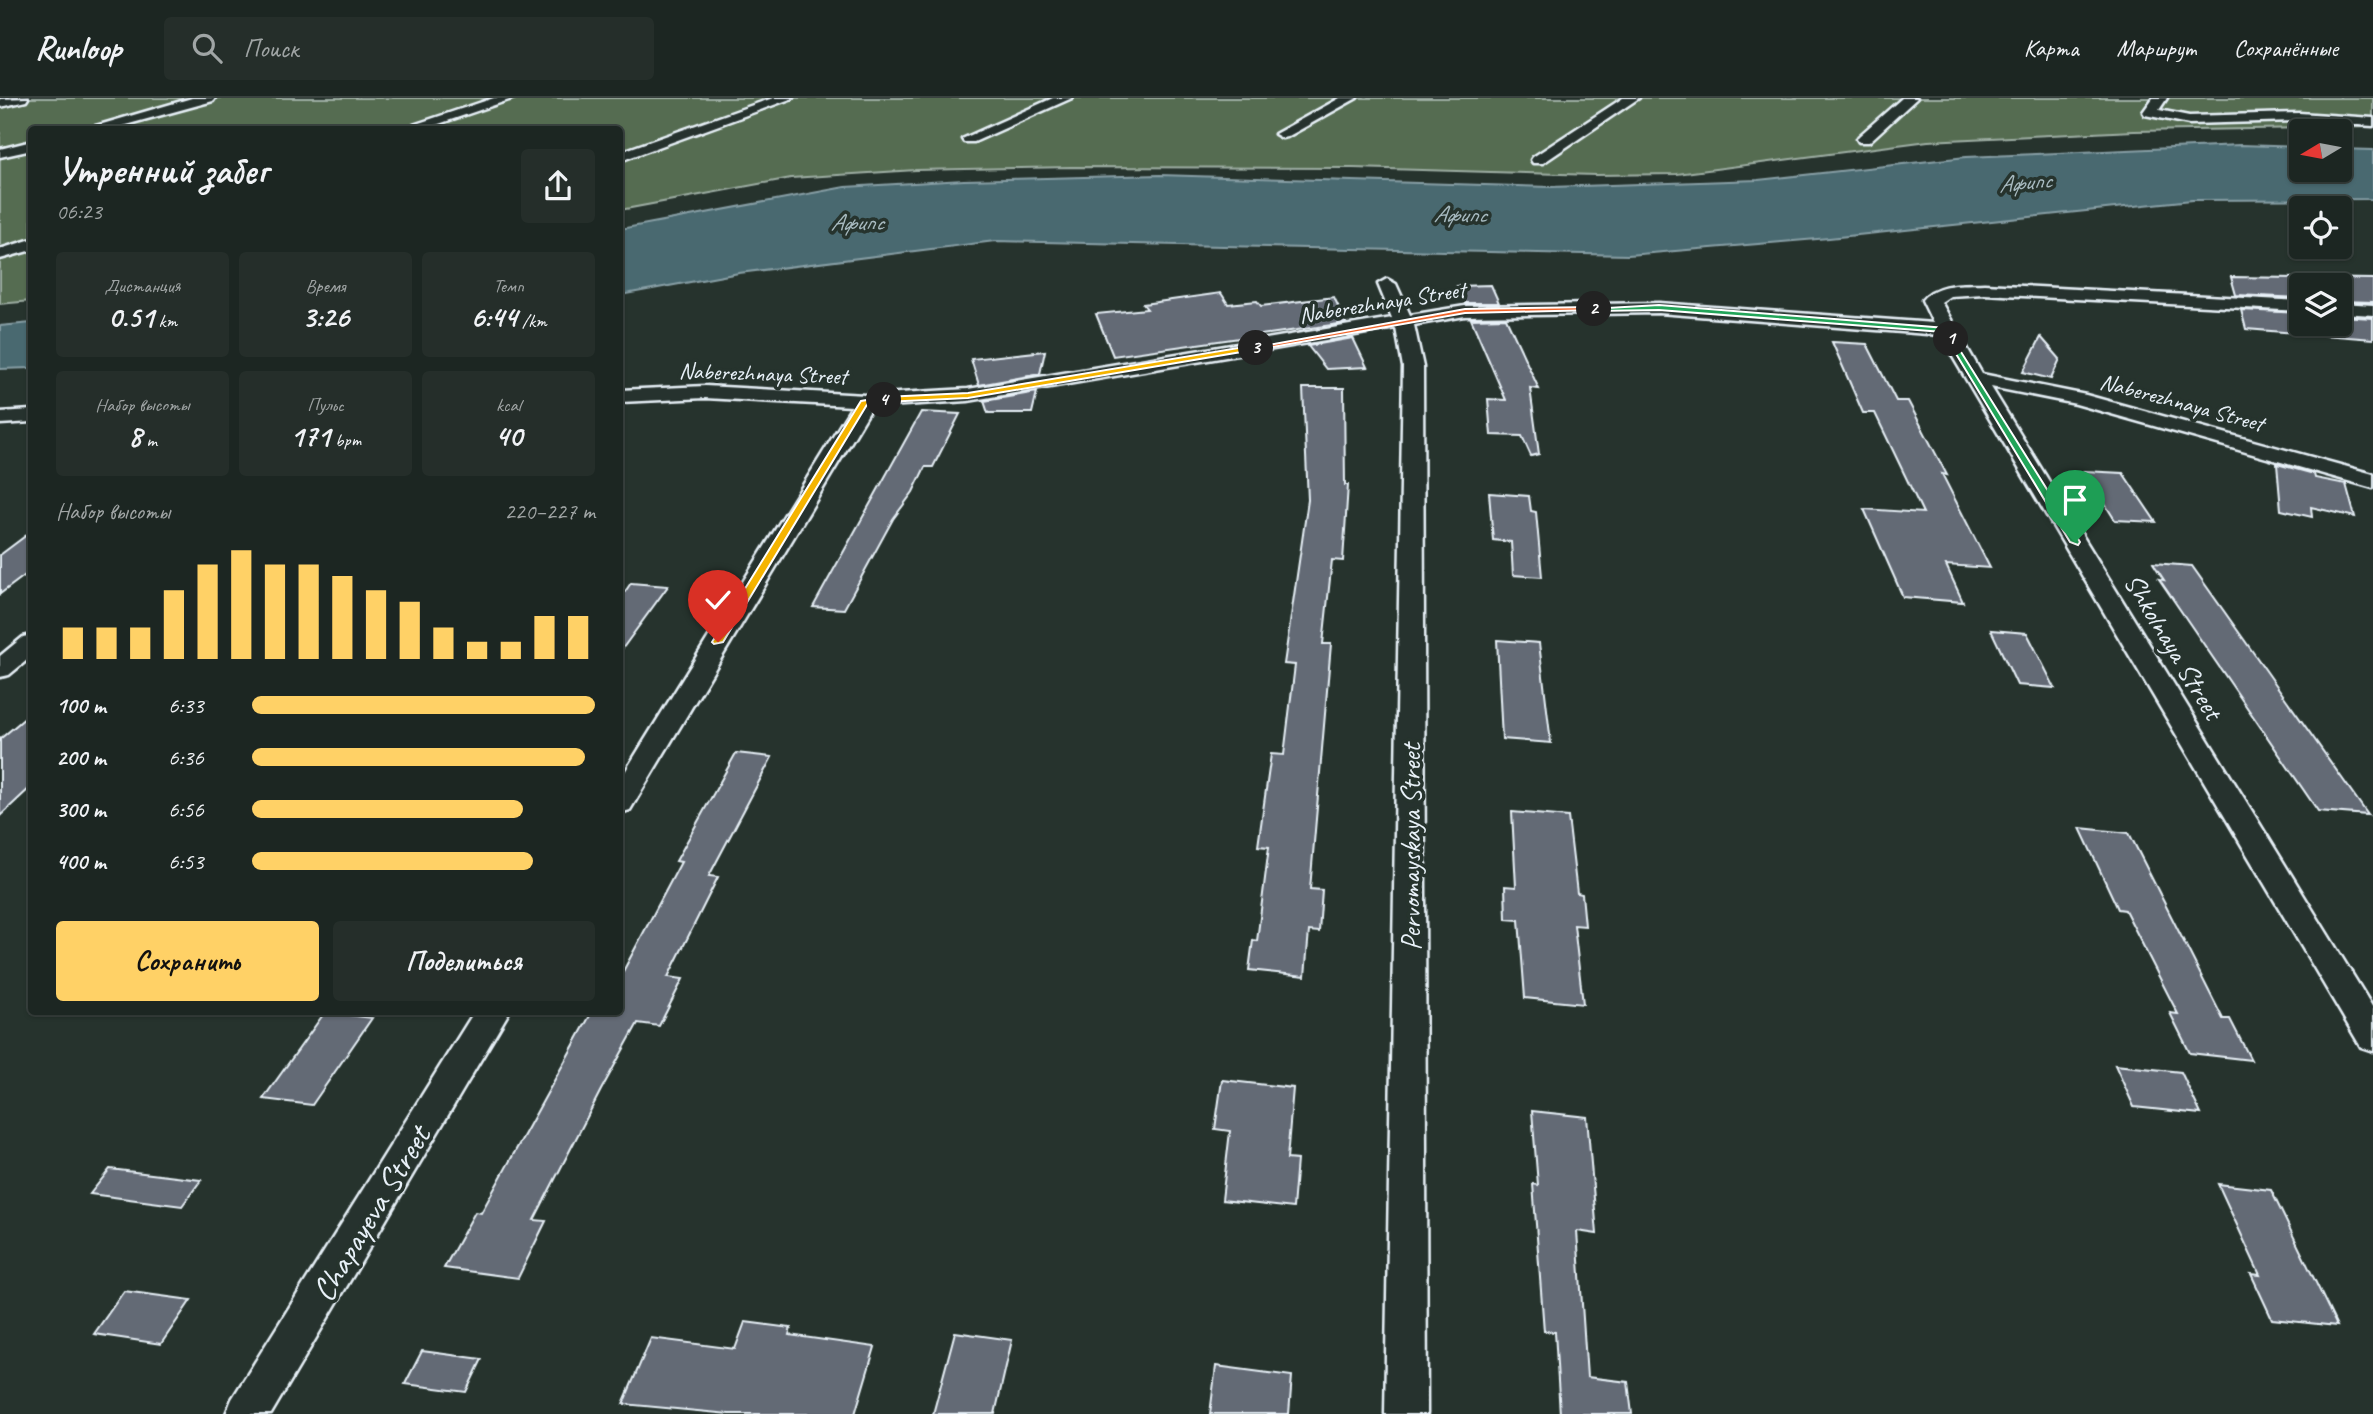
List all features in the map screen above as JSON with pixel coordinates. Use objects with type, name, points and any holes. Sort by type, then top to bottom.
[{"type":"street","points":[[0,103],[21,98]]},
{"type":"street","points":[[104,126],[208,98]]},
{"type":"street","points":[[418,126],[508,98]]},
{"type":"street","points":[[623,156],[786,98]]},
{"type":"street","points":[[969,139],[1065,98]]},
{"type":"street","points":[[1283,134],[1350,98]]},
{"type":"street","points":[[1538,160],[1632,98]]},
{"type":"street","points":[[1864,139],[1910,98]]},
{"type":"street","points":[[2160,98],[2150,112],[2189,120],[2299,117],[2373,122]]},
{"type":"street","points":[[0,153],[28,146]]},
{"type":"street","points":[[0,254],[28,245]]},
{"type":"street","name":"Pervomayskaya Street","points":[[1387,284],[1404,323],[1413,367],[1406,1414]]},
{"type":"street","name":"Shkolnaya Street","points":[[2289,305],[1983,289],[1946,291],[1931,300],[1946,330],[2373,1037]]},
{"type":"street","name":"Naberezhnaya Street","points":[[623,396],[705,392],[865,401],[968,395],[1465,311],[1659,308],[1946,330]]},
{"type":"street","points":[[2352,309],[2373,310]]},
{"type":"street","name":"Naberezhnaya Street","points":[[1975,378],[2079,399],[2373,481]]},
{"type":"street","points":[[623,798],[865,401]]},
{"type":"street","points":[[0,418],[28,416]]},
{"type":"street","points":[[0,669],[28,646]]},
{"type":"street","name":"Chapayeva Street","points":[[247,1414],[490,1015]]},
{"type":"green space","points":[[0,98],[2373,98],[2373,127],[2352,127],[2352,119],[2289,119],[2289,128],[2134,131],[1928,141],[1677,174],[1596,175],[1353,168],[1071,167],[916,170],[791,178],[623,209],[623,126],[28,126],[28,301],[0,304]]},
{"type":"water","name":"Афипс","points":[[2240,145],[2289,147],[2289,182],[2352,182],[2352,149],[2373,150],[2373,199],[2352,199],[2352,196],[2289,196],[2289,199],[2192,200],[1829,238],[1628,255],[995,241],[739,273],[623,294],[623,228],[845,187],[964,180],[1160,175],[1551,187],[1758,180],[1966,157]]},
{"type":"water","points":[[28,323],[28,368],[0,369],[0,326]]},
{"type":"building","points":[[2231,277],[2289,278],[2289,297],[2236,295]]},
{"type":"building","points":[[2352,279],[2373,279],[2373,302],[2352,301]]},
{"type":"building","points":[[1491,285],[1499,303],[1465,303],[1457,286]]},
{"type":"building","points":[[1221,293],[1228,304],[1257,301],[1261,306],[1334,297],[1346,323],[1113,356],[1096,314],[1147,309],[1143,304]]},
{"type":"building","points":[[2241,310],[2289,312],[2289,332],[2246,329]]},
{"type":"building","points":[[2352,317],[2373,318],[2373,339],[2335,336],[2352,336]]},
{"type":"building","points":[[1506,318],[1539,389],[1530,388],[1539,454],[1531,456],[1522,436],[1491,435],[1488,399],[1506,400],[1471,319]]},
{"type":"building","points":[[2041,337],[2060,359],[2051,379],[2023,372]]},
{"type":"building","points":[[1353,338],[1367,367],[1326,369],[1308,346]]},
{"type":"building","points":[[1832,342],[1867,344],[1896,401],[1908,401],[1947,475],[1942,474],[1990,568],[1946,565],[1963,602],[1903,597],[1864,509],[1923,513],[1875,413],[1863,413]]},
{"type":"building","points":[[1045,351],[1040,374],[979,385],[971,359]]},
{"type":"building","points":[[1303,388],[1344,388],[1345,485],[1348,485],[1343,561],[1332,560],[1323,644],[1331,644],[1310,889],[1322,890],[1319,932],[1309,931],[1305,976],[1249,970],[1253,940],[1257,941],[1269,847],[1258,846],[1271,754],[1284,755],[1295,665],[1284,664],[1308,500]]},
{"type":"building","points":[[1037,392],[1032,413],[988,413],[984,401]]},
{"type":"building","points":[[921,412],[960,414],[933,467],[925,467],[913,492],[893,519],[844,609],[813,607]]},
{"type":"building","points":[[2277,464],[2314,474],[2315,478],[2346,484],[2355,517],[2311,507],[2312,517],[2281,510]]},
{"type":"building","points":[[2084,471],[2123,473],[2156,522],[2115,520]]},
{"type":"building","points":[[1489,493],[1529,496],[1531,511],[1536,512],[1542,577],[1513,575],[1511,542],[1493,540]]},
{"type":"building","points":[[28,534],[28,573],[0,594],[0,555]]},
{"type":"building","points":[[2153,563],[2192,566],[2368,815],[2318,811],[2159,579],[2164,580]]},
{"type":"building","points":[[631,583],[668,586],[623,648],[623,595]]},
{"type":"building","points":[[1991,630],[2027,633],[2055,688],[2017,685]]},
{"type":"building","points":[[1497,640],[1539,643],[1551,743],[1502,739]]},
{"type":"building","points":[[28,715],[28,790],[0,816],[0,739]]},
{"type":"building","points":[[736,753],[772,757],[709,876],[718,877],[668,977],[683,979],[659,1026],[638,1023],[601,1090],[534,1220],[546,1221],[518,1278],[444,1268],[475,1212],[481,1213],[590,1015],[623,1015],[623,971],[681,862],[676,861]]},
{"type":"building","points":[[1512,812],[1568,817],[1577,893],[1582,894],[1585,926],[1574,925],[1583,1004],[1525,998],[1519,920],[1506,919],[1505,886],[1516,887]]},
{"type":"building","points":[[2080,828],[2129,833],[2223,1019],[2230,1019],[2251,1060],[2190,1053],[2170,1013],[2178,1014],[2125,910],[2118,909]]},
{"type":"building","points":[[323,1015],[372,1018],[312,1105],[263,1099]]},
{"type":"building","points":[[2115,1065],[2181,1072],[2201,1114],[2134,1107]]},
{"type":"building","points":[[1222,1080],[1293,1088],[1287,1159],[1297,1160],[1293,1208],[1222,1200],[1230,1131],[1215,1129]]},
{"type":"building","points":[[1532,1111],[1587,1117],[1597,1234],[1577,1231],[1587,1377],[1628,1382],[1632,1414],[1560,1414],[1555,1332],[1544,1331],[1533,1184],[1538,1185]]},
{"type":"building","points":[[110,1169],[201,1180],[182,1206],[90,1194]]},
{"type":"building","points":[[2218,1184],[2271,1190],[2337,1326],[2272,1319],[2251,1274],[2260,1275]]},
{"type":"building","points":[[124,1291],[191,1300],[161,1344],[94,1334]]},
{"type":"building","points":[[745,1322],[791,1328],[789,1335],[875,1347],[855,1414],[729,1414],[623,1404],[651,1338],[735,1349]]},
{"type":"building","points":[[955,1332],[1012,1340],[995,1414],[933,1414]]},
{"type":"building","points":[[422,1351],[482,1359],[466,1392],[405,1384]]},
{"type":"building","points":[[1216,1366],[1292,1376],[1289,1414],[1210,1414]]},
{"type":"route","points":[[718,642],[865,401],[968,395],[1465,311],[1659,308],[1946,330],[2075,542]]}]
